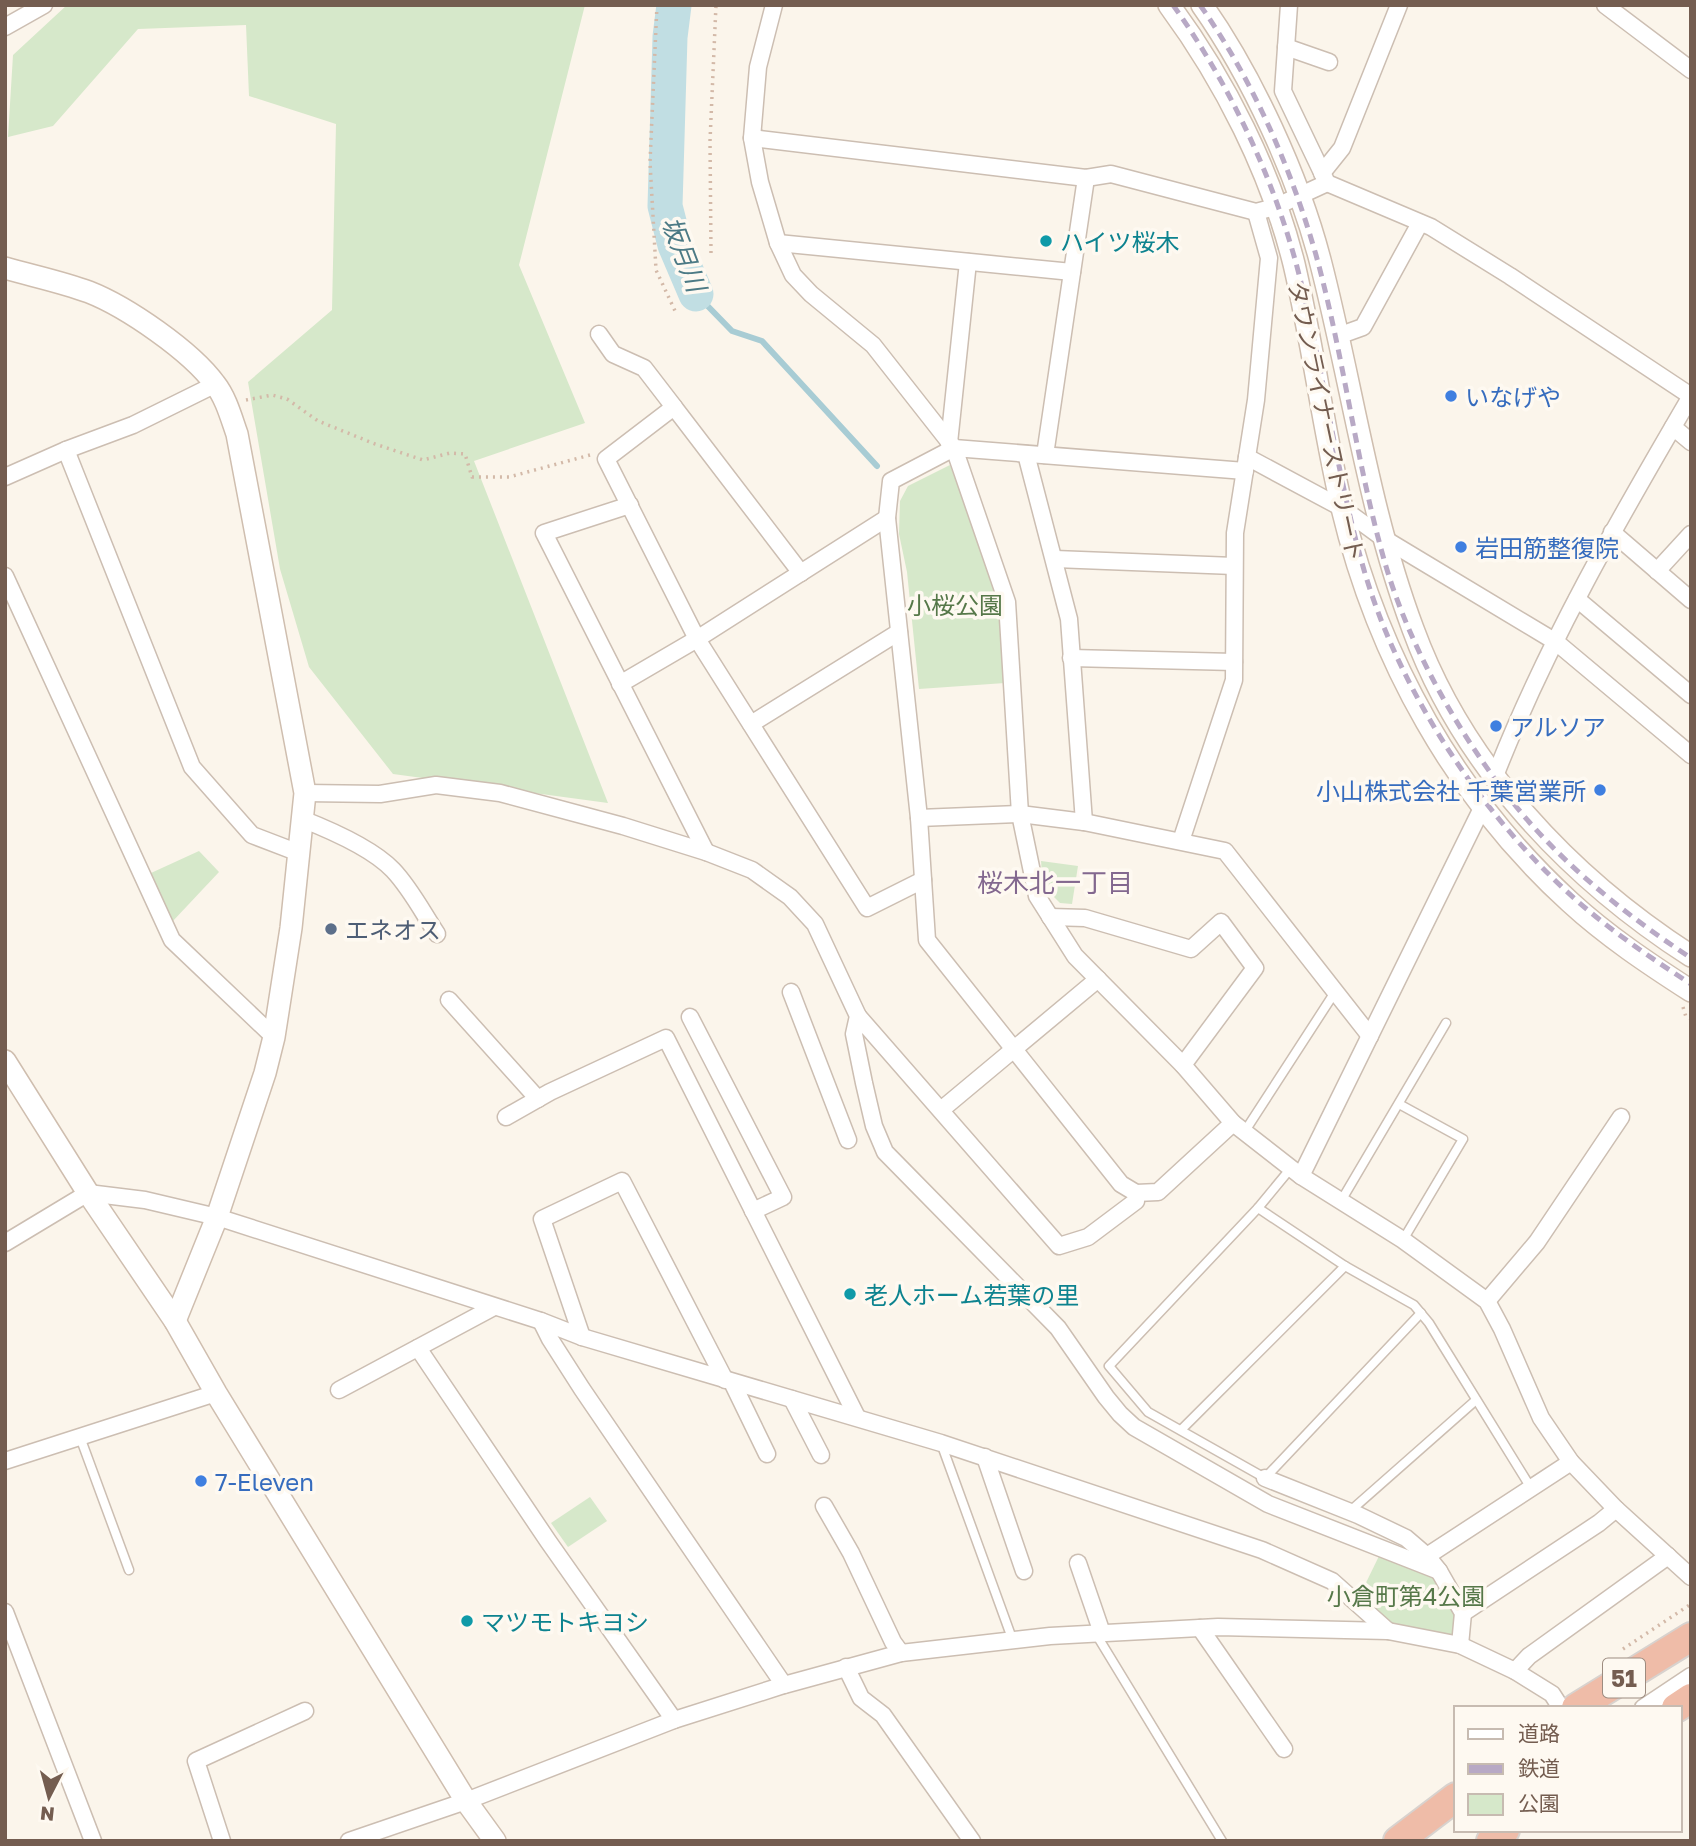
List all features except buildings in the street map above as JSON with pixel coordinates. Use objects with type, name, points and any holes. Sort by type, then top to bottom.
[{"type":"highway","name":"51","points":[[1579,1706],[1691,1637]]},
{"type":"highway","points":[[1398,1841],[1454,1799]]},
{"type":"street","points":[[5,27],[44,5]]},
{"type":"street","points":[[774,5],[758,66],[752,138],[760,182],[778,243],[793,275],[811,294],[873,345],[952,445],[1007,602],[1020,814],[1037,896],[1075,956],[1183,1065],[1239,1127],[1296,1172],[1403,1240],[1487,1301],[1541,1418],[1571,1462],[1616,1509],[1691,1577]]},
{"type":"street","name":"タウンライナーストリート","points":[[1169,5],[1224,88],[1260,165],[1265,210],[1293,261],[1342,508],[1361,575],[1385,644],[1421,714],[1483,806],[1540,874],[1606,933],[1691,991]]},
{"type":"street","name":"タウンライナーストリート","points":[[1202,5],[1244,75],[1283,155],[1298,196],[1319,257],[1383,538],[1413,631],[1442,694],[1495,776],[1531,821],[1588,879],[1691,956]]},
{"type":"street","points":[[1289,5],[1283,90],[1325,178],[1420,223],[1510,276],[1691,396],[1612,532],[1523,704],[1495,776]]},
{"type":"street","points":[[752,138],[1086,178],[1111,174],[1265,210],[1298,196],[1325,178],[1342,148],[1399,5]]},
{"type":"street","points":[[1605,5],[1691,70]]},
{"type":"street","points":[[1286,47],[1329,62]]},
{"type":"street","points":[[1045,456],[1086,178]]},
{"type":"street","points":[[1181,841],[1234,680],[1235,533],[1256,400],[1269,258],[1265,210]]},
{"type":"street","points":[[1338,337],[1363,327],[1420,223]]},
{"type":"street","points":[[778,243],[1072,272]]},
{"type":"street","points":[[952,445],[968,262]]},
{"type":"street","points":[[5,268],[88,292],[114,304],[178,349],[221,394],[237,434],[305,793],[291,928],[274,1037],[265,1073],[217,1217],[175,1321]]},
{"type":"street","points":[[598,334],[613,354],[644,368],[801,573]]},
{"type":"street","points":[[5,477],[66,450],[221,394]]},
{"type":"street","points":[[674,407],[606,459],[697,639],[867,908],[923,880]]},
{"type":"street","points":[[1672,427],[1691,442]]},
{"type":"street","points":[[1239,1127],[1158,1192],[1136,1194],[1121,1184],[927,940],[919,818],[887,518],[891,481],[952,445],[1045,456],[1246,464],[1342,508],[1383,538],[1556,642],[1691,755]]},
{"type":"street","points":[[66,450],[192,767],[252,835],[299,853]]},
{"type":"street","points":[[1026,454],[1069,619],[1084,822]]},
{"type":"street","points":[[630,505],[544,533],[706,852]]},
{"type":"street","points":[[620,684],[697,639],[887,518]]},
{"type":"street","points":[[1612,532],[1691,600]]},
{"type":"street","points":[[1657,571],[1691,534]]},
{"type":"street","points":[[1055,559],[1234,566]]},
{"type":"street","points":[[5,576],[172,940],[274,1037]]},
{"type":"street","points":[[1577,600],[1691,695]]},
{"type":"street","points":[[751,724],[899,632]]},
{"type":"street","points":[[1071,658],[1234,662]]},
{"type":"street","points":[[305,793],[380,794],[436,785],[500,793],[623,826],[706,852],[752,870],[790,897],[815,924],[858,1016],[1059,1246],[1088,1237],[1136,1201],[1136,1194]]},
{"type":"street","points":[[1296,1172],[1370,1036],[1483,806]]},
{"type":"street","points":[[919,818],[1020,814],[1084,822],[1225,851],[1370,1036]]},
{"type":"street","points":[[302,819],[335,832],[392,869],[437,934]]},
{"type":"street","points":[[1050,917],[1085,918],[1191,950],[1221,922],[1255,968],[1183,1065]]},
{"type":"street","points":[[941,1110],[1098,979]]},
{"type":"street","points":[[791,992],[848,1140]]},
{"type":"street","points":[[449,1000],[538,1099]]},
{"type":"street","points":[[858,1016],[854,1034],[863,1083],[874,1126],[886,1152],[1058,1328],[1120,1414],[1134,1427],[1268,1504],[1439,1572]]},
{"type":"street","points":[[691,1017],[783,1196],[753,1211]]},
{"type":"street","points":[[506,1117],[666,1038],[856,1417]]},
{"type":"street","points":[[5,1061],[88,1193],[175,1321],[216,1393],[466,1801],[495,1841]]},
{"type":"street","points":[[1487,1301],[1537,1242],[1621,1117]]},
{"type":"street","points":[[582,1337],[542,1219],[622,1181],[767,1454]]},
{"type":"street","points":[[5,1243],[88,1193],[145,1200],[217,1217],[541,1321],[582,1337],[985,1457],[1262,1550],[1332,1581],[1388,1631]]},
{"type":"street","points":[[340,1390],[494,1307]]},
{"type":"street","points":[[541,1321],[582,1389],[784,1685]]},
{"type":"street","points":[[418,1348],[548,1541],[674,1720]]},
{"type":"street","points":[[5,1461],[216,1393]]},
{"type":"street","points":[[792,1399],[821,1455]]},
{"type":"street","points":[[985,1457],[1024,1571]]},
{"type":"street","points":[[1427,1556],[1571,1462]]},
{"type":"street","points":[[1265,1478],[1406,1538],[1427,1556],[1463,1613],[1460,1645]]},
{"type":"street","points":[[824,1506],[851,1553],[893,1642],[901,1653]]},
{"type":"street","points":[[1463,1613],[1616,1509]]},
{"type":"street","points":[[1515,1671],[1530,1656],[1668,1556]]},
{"type":"street","points":[[1078,1563],[1099,1633]]},
{"type":"street","points":[[5,1612],[93,1841]]},
{"type":"street","points":[[349,1841],[466,1801],[674,1720],[784,1685],[901,1653],[1050,1636],[1200,1628],[1388,1631],[1460,1645],[1515,1671],[1552,1694],[1560,1706]]},
{"type":"street","points":[[1200,1628],[1284,1749]]},
{"type":"street","points":[[846,1667],[861,1698],[883,1715],[972,1841]]},
{"type":"street","points":[[1646,1706],[1691,1676]]},
{"type":"street","points":[[222,1841],[196,1761],[305,1711]]},
{"type":"lane","points":[[1239,1127],[1335,992]]},
{"type":"lane","points":[[1341,1201],[1446,1023]]},
{"type":"lane","points":[[1399,1104],[1463,1139],[1403,1240]]},
{"type":"lane","points":[[1296,1172],[1109,1366],[1148,1412],[1265,1478],[1421,1313]]},
{"type":"lane","points":[[1258,1209],[1345,1266],[1414,1305],[1531,1488]]},
{"type":"lane","points":[[1181,1430],[1345,1266]]},
{"type":"lane","points":[[1349,1512],[1476,1400]]},
{"type":"lane","points":[[80,1437],[129,1570]]},
{"type":"lane","points":[[941,1443],[1013,1642]]},
{"type":"lane","points":[[1099,1633],[1222,1841]]},
{"type":"path","points":[[657,5],[650,162],[656,270],[676,313]]},
{"type":"path","points":[[711,253],[710,141],[716,5]]},
{"type":"path","points":[[221,394],[272,395],[287,399],[318,421],[423,460],[450,453],[465,454],[472,478],[509,477],[604,451],[612,455]]},
{"type":"path","points":[[1616,1654],[1691,1604]]},
{"type":"green space","points":[[67,5],[585,5],[519,265],[585,423],[474,461],[608,803],[393,774],[309,667],[280,569],[248,382],[332,310],[336,124],[249,96],[246,25],[138,29],[53,126],[8,137],[13,55]]},
{"type":"green space","name":"小桜公園","points":[[950,465],[999,596],[1005,683],[919,689],[907,572],[899,534],[900,501],[908,486]]},
{"type":"green space","points":[[199,851],[219,872],[172,922],[151,873]]},
{"type":"green space","points":[[1041,861],[1078,866],[1072,904],[1060,903],[1043,886]]},
{"type":"green space","points":[[590,1497],[607,1521],[568,1547],[551,1523]]},
{"type":"green space","name":"小倉町第4公園","points":[[1380,1554],[1437,1576],[1460,1614],[1455,1639],[1392,1623],[1360,1595]]},
{"type":"waterway","name":"坂月川","points":[[674,5],[670,37],[665,206],[675,245],[696,294]]},
{"type":"waterway","name":"坂月川","points":[[696,294],[732,331],[762,341],[877,466]]},
{"type":"railway","points":[[1173,5],[1229,96],[1274,195],[1296,263],[1345,494],[1364,570],[1379,615],[1422,705],[1477,790],[1541,866],[1603,922],[1691,984]]},
{"type":"railway","points":[[1200,5],[1237,63],[1253,94],[1282,157],[1306,222],[1326,293],[1366,487],[1385,563],[1396,597],[1426,666],[1485,766],[1530,823],[1566,861],[1606,896],[1691,958]]},
{"type":"place","name":"ハイツ桜木","points":[[1046,241]]},
{"type":"place","name":"いなげや","points":[[1451,396]]},
{"type":"place","name":"岩田筋整復院","points":[[1461,547]]},
{"type":"place","name":"アルソア","points":[[1496,726]]},
{"type":"place","name":"小山株式会社 千葉営業所","points":[[1600,790]]},
{"type":"place","name":"エネオス","points":[[331,929]]},
{"type":"place","name":"老人ホーム若葉の里","points":[[850,1294]]},
{"type":"place","name":"7-Eleven","points":[[201,1481]]},
{"type":"place","name":"マツモトキヨシ","points":[[467,1621]]},
{"type":"district","name":"桜木北一丁目","points":[[1055,882]]}]
